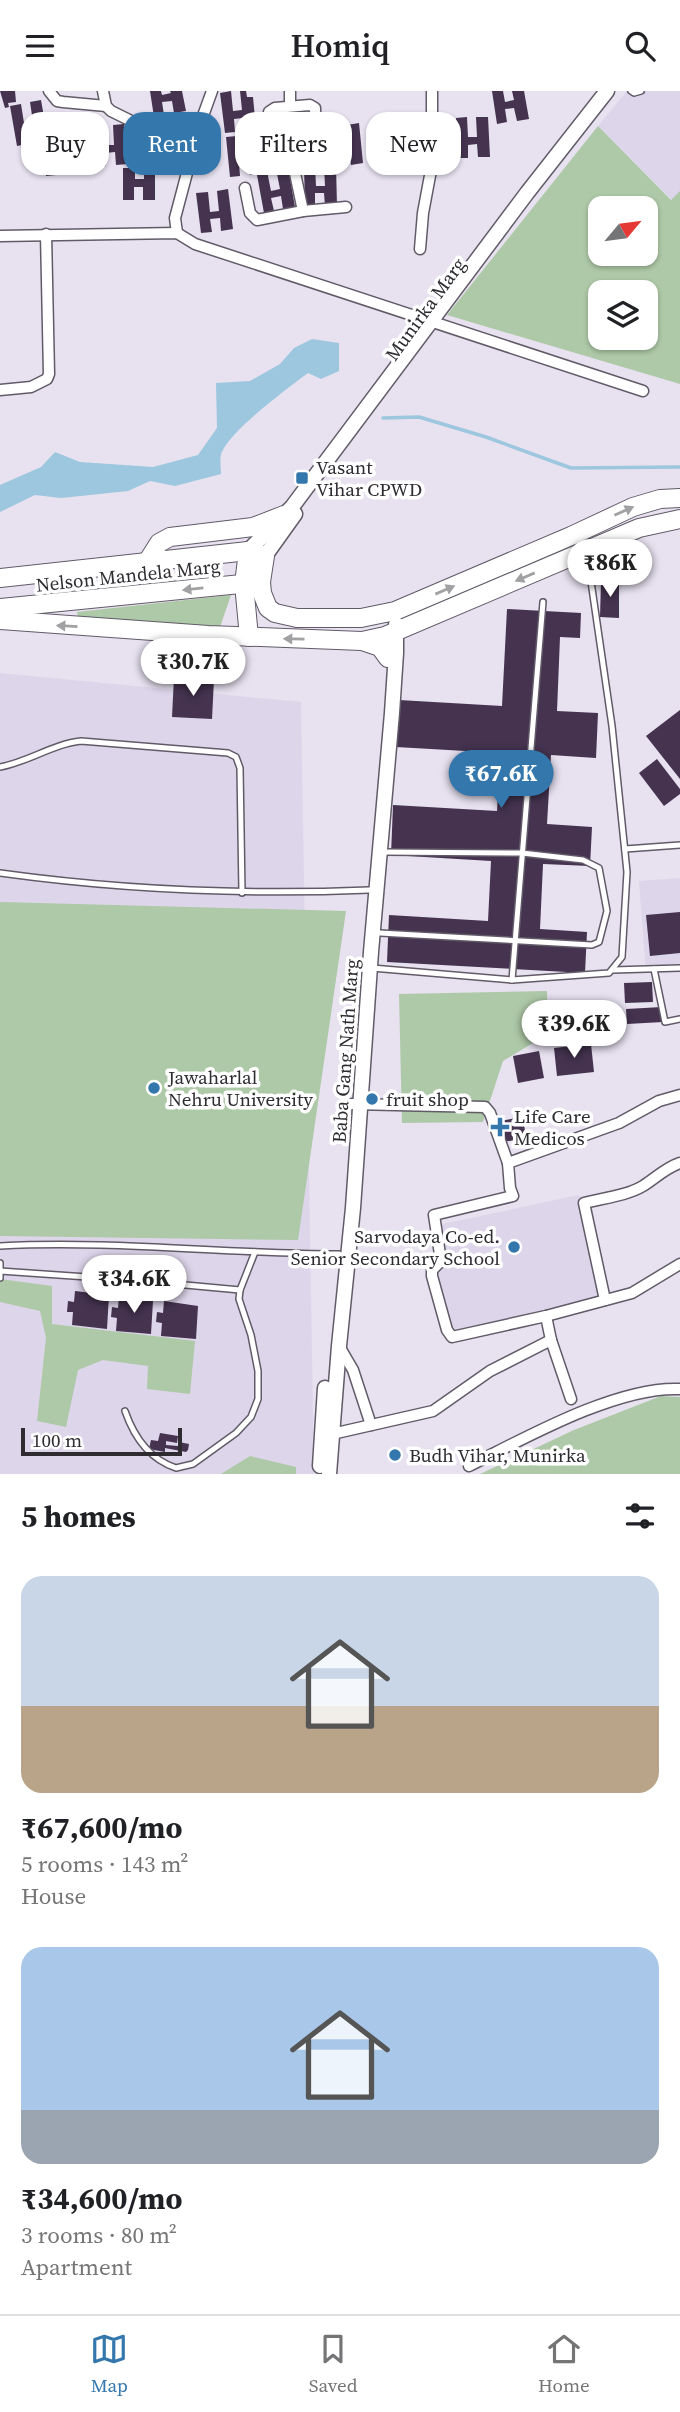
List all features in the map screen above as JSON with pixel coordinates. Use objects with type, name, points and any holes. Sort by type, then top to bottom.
[{"type":"main road","points":[[253,583],[268,608],[282,616],[327,619],[388,613],[633,507],[660,499],[680,498]]},
{"type":"main road","points":[[147,562],[159,543],[170,537],[253,527],[281,518]]},
{"type":"main road","points":[[362,641],[391,633],[639,528],[680,519]]},
{"type":"main road","points":[[249,637],[253,583],[260,553]]},
{"type":"main road","name":"Nelson Mandela Marg","points":[[0,578],[260,553]]},
{"type":"main road","name":"Nelson Mandela Marg","points":[[0,608],[253,583]]},
{"type":"main road","points":[[0,621],[249,637],[362,641],[380,647],[388,658]]},
{"type":"street","points":[[50,91],[57,101],[106,106]]},
{"type":"street","points":[[103,91],[106,106],[123,117]]},
{"type":"street","points":[[204,112],[212,91]]},
{"type":"street","points":[[290,91],[290,106]]},
{"type":"street","points":[[421,249],[423,213],[432,165],[432,91]]},
{"type":"street","name":"Munirka Marg","points":[[260,553],[360,430],[433,324],[607,91]]},
{"type":"street","name":"Munirka Marg","points":[[260,553],[281,518],[614,91]]},
{"type":"street","points":[[269,112],[275,108],[290,106],[314,106],[314,112]]},
{"type":"street","points":[[177,233],[175,218],[187,175]]},
{"type":"street","points":[[295,175],[303,211]]},
{"type":"street","points":[[245,188],[250,213],[257,220],[303,211],[346,207]]},
{"type":"street","points":[[0,236],[177,233],[195,244],[643,391]]},
{"type":"street","points":[[0,390],[31,387],[47,379],[49,373],[46,234]]},
{"type":"street","points":[[388,613],[391,633]]},
{"type":"street","name":"Baba Gang Nath Marg","points":[[368,969],[369,890],[391,633]]},
{"type":"street","name":"Baba Gang Nath Marg","points":[[320,1474],[321,1434],[344,1254],[353,1208],[356,1104],[394,689],[391,633]]},
{"type":"street","points":[[508,1163],[619,1123],[659,1101],[680,1095]]},
{"type":"street","points":[[356,1104],[485,1107],[490,1113],[508,1163],[513,1196],[434,1215],[441,1261],[432,1271],[432,1276],[447,1330],[452,1337],[632,1293],[680,1264]]},
{"type":"street","points":[[605,1300],[584,1203],[630,1191],[680,1163]]},
{"type":"street","name":"Baba Gang Nath Marg","points":[[329,1474],[344,1254]]},
{"type":"street","points":[[546,1316],[551,1340],[571,1399]]},
{"type":"street","points":[[332,1434],[433,1411],[490,1371],[551,1340]]},
{"type":"street","points":[[339,1346],[354,1370],[371,1425]]},
{"type":"street","points":[[469,1466],[584,1412],[653,1389],[680,1389]]},
{"type":"lane","points":[[631,91],[641,91]]},
{"type":"lane","points":[[368,969],[512,980],[609,973],[622,957],[627,872],[625,849],[612,726],[586,551]]},
{"type":"lane","points":[[512,980],[543,602]]},
{"type":"lane","points":[[0,767],[16,764],[61,744],[82,741],[228,753],[236,757],[240,768],[242,893]]},
{"type":"lane","points":[[625,849],[680,845]]},
{"type":"lane","points":[[380,933],[592,945],[599,941],[607,911],[599,868],[583,860],[522,853],[381,852]]},
{"type":"lane","points":[[0,873],[71,883],[242,893],[369,890]]},
{"type":"lane","points":[[613,970],[680,968]]},
{"type":"lane","points":[[654,969],[665,1022],[680,1019]]},
{"type":"lane","points":[[0,1246],[67,1243],[344,1254]]},
{"type":"lane","points":[[125,1412],[141,1443],[152,1455],[176,1468],[193,1464],[251,1417],[259,1387],[256,1355],[240,1307],[240,1290],[255,1252]]},
{"type":"lane","points":[[0,1263],[0,1278]]},
{"type":"lane","points":[[1,1272],[240,1290]]},
{"type":"shaded area","points":[[627,91],[680,91],[680,191],[672,200],[598,126]]},
{"type":"shaded area","name":"Jawaharlal Nehru University","points":[[0,673],[301,702],[314,1474],[0,1474]]},
{"type":"shaded area","points":[[680,878],[680,969],[646,972],[639,881]]},
{"type":"shaded area","name":"Sarvodaya Co-ed. Senior Secondary School","points":[[579,1195],[604,1297],[451,1333],[431,1270],[440,1268],[433,1226]]},
{"type":"green space","points":[[598,126],[671,200],[680,191],[680,384],[447,315]]},
{"type":"green space","points":[[231,595],[220,627],[78,617],[77,612]]},
{"type":"green space","points":[[0,902],[346,911],[298,1240],[0,1236]]},
{"type":"green space","points":[[547,991],[548,1034],[503,1061],[483,1122],[402,1123],[399,994]]},
{"type":"green space","points":[[0,1279],[52,1286],[52,1324],[195,1341],[190,1394],[147,1389],[148,1366],[103,1360],[78,1370],[66,1427],[37,1421],[46,1338],[40,1311],[0,1302]]},
{"type":"green space","points":[[661,1396],[680,1397],[680,1474],[480,1474],[574,1430]]},
{"type":"green space","points":[[250,1456],[296,1467],[296,1474],[221,1474]]},
{"type":"water","points":[[312,339],[339,343],[339,371],[321,379],[308,373],[261,410],[227,443],[221,454],[221,474],[175,486],[150,481],[128,491],[61,498],[35,495],[0,512],[0,485],[41,467],[55,452],[80,462],[153,467],[198,455],[217,428],[216,383],[250,381],[280,364],[294,348]]},
{"type":"building","points":[[0,91],[15,91],[16,102],[8,103],[9,107],[5,108]]},
{"type":"building","points":[[150,91],[161,91],[162,95],[171,93],[170,91],[182,91],[186,111],[174,112],[172,101],[162,102],[164,112],[153,112]]},
{"type":"building","points":[[231,91],[233,111],[242,110],[240,91],[246,91],[247,97],[253,97],[254,112],[235,112],[235,132],[225,133],[220,93]]},
{"type":"building","points":[[492,91],[503,91],[505,102],[514,100],[512,91],[524,91],[529,119],[517,121],[514,108],[505,109],[507,122],[497,124]]},
{"type":"building","points":[[41,100],[43,112],[32,112],[30,102]]},
{"type":"building","points":[[21,104],[21,145],[17,146],[10,106]]},
{"type":"building","points":[[467,117],[468,137],[477,137],[476,117],[488,117],[490,157],[478,157],[477,144],[468,145],[468,158],[461,158],[461,118]]},
{"type":"building","points":[[359,123],[363,163],[352,165],[352,124]]},
{"type":"building","points":[[123,124],[123,164],[116,165],[115,152],[109,153],[109,145],[114,145],[113,125]]},
{"type":"building","points":[[235,136],[235,175],[240,176],[230,177],[226,137]]},
{"type":"building","points":[[123,175],[135,175],[135,179],[144,179],[144,175],[155,175],[155,200],[143,200],[143,187],[134,187],[134,200],[123,200]]},
{"type":"building","points":[[257,175],[268,175],[271,191],[280,189],[277,175],[289,175],[295,207],[283,209],[281,196],[271,198],[274,211],[264,213]]},
{"type":"building","points":[[304,175],[315,175],[316,186],[325,186],[324,175],[336,175],[337,206],[325,206],[324,193],[315,193],[315,207],[305,207]]},
{"type":"building","points":[[228,189],[233,229],[221,231],[220,218],[210,219],[212,232],[201,233],[196,193],[208,192],[210,212],[219,211],[217,191]]},
{"type":"building","points":[[601,581],[619,581],[619,618],[600,617]]},
{"type":"building","points":[[507,609],[581,613],[580,638],[560,637],[557,711],[598,713],[596,758],[551,755],[547,824],[592,827],[590,866],[543,864],[540,929],[587,932],[585,973],[387,962],[389,915],[488,921],[491,861],[391,855],[393,805],[497,811],[500,753],[396,747],[399,700],[502,706]]},
{"type":"building","points":[[174,677],[214,679],[212,719],[172,717]]},
{"type":"building","points":[[680,710],[680,779],[646,736]]},
{"type":"building","points":[[657,759],[680,789],[680,794],[664,806],[639,773]]},
{"type":"building","points":[[680,912],[680,953],[650,956],[646,915]]},
{"type":"building","points":[[652,982],[653,1002],[625,1003],[624,983]]},
{"type":"building","points":[[662,1007],[663,1022],[627,1024],[626,1009]]},
{"type":"building","points":[[589,1008],[591,1025],[563,1028],[561,1012]]},
{"type":"building","points":[[615,1009],[618,1034],[596,1037],[593,1012]]},
{"type":"building","points":[[591,1044],[594,1072],[557,1076],[554,1048]]},
{"type":"building","points":[[539,1051],[544,1078],[518,1083],[513,1056]]},
{"type":"building","points":[[523,1117],[526,1138],[503,1142],[500,1121]]},
{"type":"building","points":[[75,1291],[109,1295],[107,1329],[72,1325],[73,1312],[67,1312],[68,1301],[74,1302]]},
{"type":"building","points":[[119,1296],[153,1301],[151,1334],[116,1331],[117,1318],[111,1317],[112,1307],[118,1308]]},
{"type":"building","points":[[164,1301],[198,1306],[196,1339],[161,1336],[162,1323],[156,1322],[157,1312],[163,1313]]},
{"type":"building","points":[[160,1433],[178,1436],[177,1443],[166,1441],[166,1445],[178,1446],[179,1442],[189,1444],[188,1450],[186,1452],[165,1448],[165,1452],[149,1449],[151,1440],[158,1441]]},
{"type":"waterway","points":[[383,418],[419,417],[486,437],[571,468],[680,467]]},
{"type":"place","name":"Vasant Vihar CPWD","points":[[302,478]]},
{"type":"place","name":"Jawaharlal Nehru University","points":[[154,1088]]},
{"type":"place","name":"fruit shop","points":[[372,1099]]},
{"type":"place","name":"Life Care Medicos","points":[[500,1127]]},
{"type":"place","name":"Sarvodaya Co-ed. Senior Secondary School","points":[[514,1247]]},
{"type":"place","name":"Budh Vihar, Munirka","points":[[395,1455]]}]
